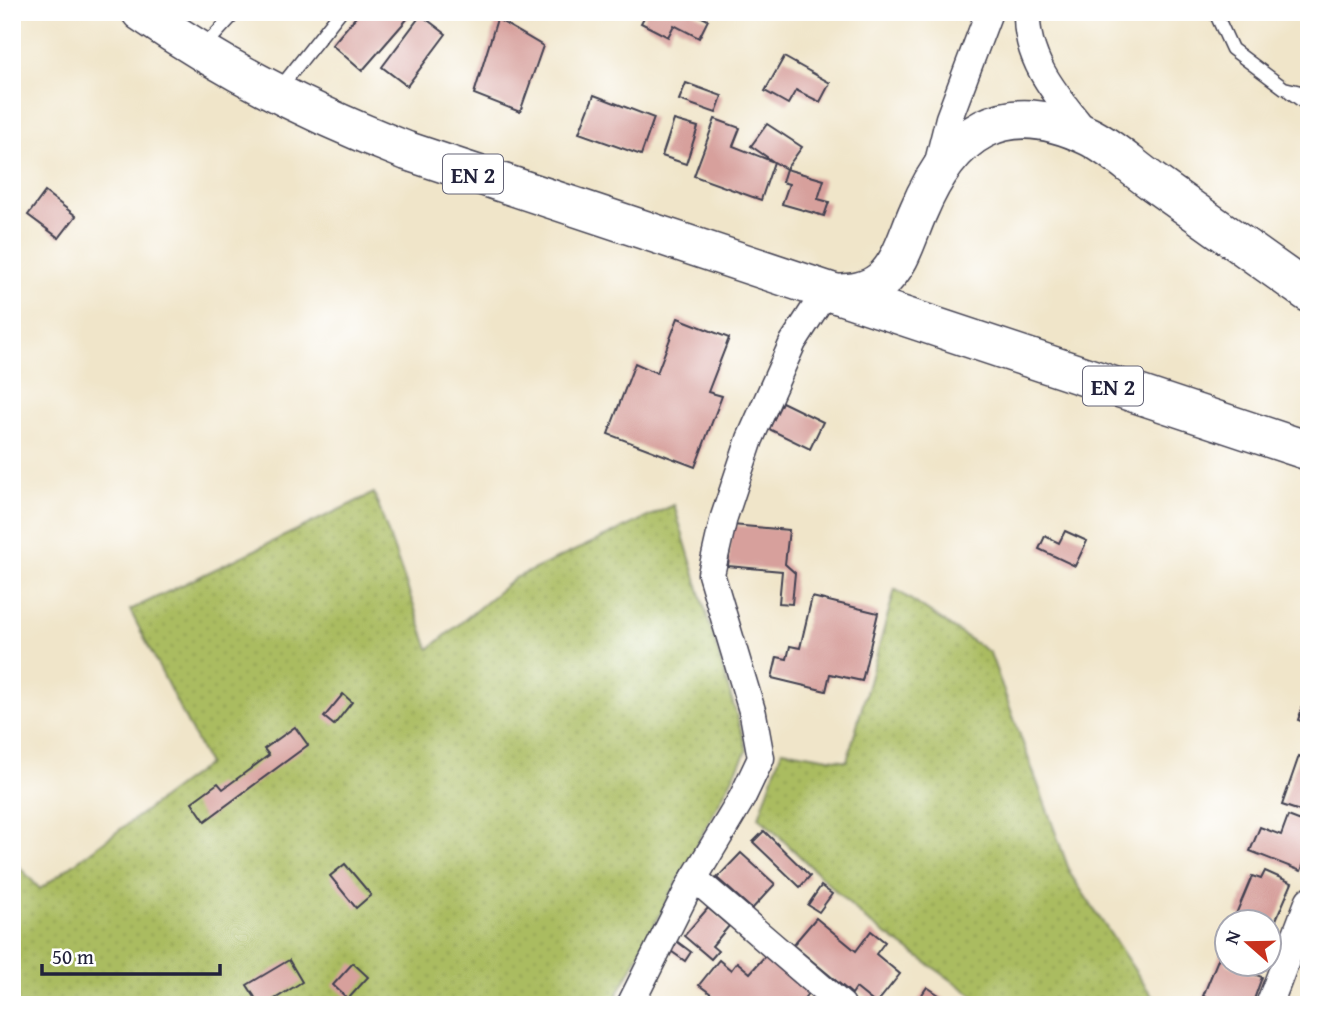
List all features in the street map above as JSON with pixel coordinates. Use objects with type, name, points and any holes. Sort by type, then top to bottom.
[{"type":"main road","name":"EN 2","points":[[141,12],[201,50],[277,92],[348,128],[407,151],[1309,451]]},
{"type":"main road","points":[[831,293],[870,288],[883,280],[895,264],[936,171],[962,141],[983,128],[1014,120],[1041,122],[1089,136],[1309,293]]},
{"type":"main road","points":[[895,264],[897,285],[917,321]]},
{"type":"street","points":[[936,171],[949,118],[989,12]]},
{"type":"street","points":[[1027,12],[1034,55],[1046,82],[1089,136]]},
{"type":"street","points":[[630,1005],[694,878],[742,798],[761,758],[753,714],[711,574],[724,517],[750,439],[793,342],[831,293]]},
{"type":"street","points":[[694,878],[842,1005]]},
{"type":"street","points":[[1269,1005],[1309,901]]},
{"type":"lane","points":[[201,50],[236,12]]},
{"type":"lane","points":[[277,92],[340,12]]},
{"type":"lane","points":[[1215,12],[1232,50],[1309,106]]},
{"type":"lane","points":[[1284,88],[1309,94]]},
{"type":"green space","points":[[374,493],[429,649],[515,578],[674,505],[747,750],[612,1005],[12,1005],[12,859],[40,889],[208,764],[130,610]]},
{"type":"green space","points":[[895,589],[990,653],[1071,875],[1158,1005],[987,1005],[867,921],[759,817],[782,750],[847,761]]},
{"type":"building","points":[[360,12],[403,12],[409,17],[362,71],[332,45]]},
{"type":"building","points":[[647,12],[692,12],[708,20],[699,38],[674,25],[668,37],[641,23]]},
{"type":"building","points":[[421,15],[446,34],[407,86],[382,67]]},
{"type":"building","points":[[497,19],[543,46],[520,112],[474,94]]},
{"type":"building","points":[[784,57],[830,83],[820,102],[796,90],[788,104],[765,91]]},
{"type":"building","points":[[686,83],[722,96],[716,113],[679,100]]},
{"type":"building","points":[[594,95],[654,118],[641,155],[579,133]]},
{"type":"building","points":[[715,119],[740,128],[733,146],[774,162],[761,200],[694,176]]},
{"type":"building","points":[[674,120],[698,127],[686,164],[662,156]]},
{"type":"building","points":[[767,124],[802,147],[786,169],[751,146]]},
{"type":"building","points":[[786,169],[824,180],[818,199],[829,202],[824,216],[782,204],[789,184],[782,182]]},
{"type":"building","points":[[45,192],[76,216],[59,238],[28,215]]},
{"type":"building","points":[[678,318],[729,338],[708,392],[722,396],[695,467],[608,434],[635,363],[657,373]]},
{"type":"building","points":[[782,402],[823,422],[810,449],[769,429]]},
{"type":"building","points":[[732,525],[789,530],[785,564],[795,573],[792,604],[779,603],[782,571],[728,566]]},
{"type":"building","points":[[1065,531],[1087,541],[1075,566],[1039,549],[1045,536],[1059,543]]},
{"type":"building","points":[[812,597],[878,613],[862,681],[830,674],[826,691],[772,678],[777,657],[787,659],[790,646],[800,648]]},
{"type":"building","points":[[1309,692],[1309,724],[1298,720]]},
{"type":"building","points":[[343,694],[352,702],[334,725],[324,717]]},
{"type":"building","points":[[295,727],[308,745],[205,821],[192,802],[218,783],[223,789],[269,755],[264,749]]},
{"type":"building","points":[[1299,756],[1309,760],[1309,814],[1282,805]]},
{"type":"building","points":[[1288,816],[1309,824],[1309,850],[1301,871],[1250,851],[1260,827],[1281,835]]},
{"type":"building","points":[[764,831],[810,876],[800,887],[753,842]]},
{"type":"building","points":[[741,853],[775,884],[752,909],[717,878]]},
{"type":"building","points":[[345,864],[371,895],[356,908],[330,876]]},
{"type":"building","points":[[1265,871],[1292,883],[1281,908],[1239,908],[1252,876],[1261,879]]},
{"type":"building","points":[[821,886],[832,894],[819,912],[808,905]]},
{"type":"building","points":[[708,908],[729,926],[712,946],[718,951],[711,959],[684,936]]},
{"type":"building","points":[[816,918],[856,951],[871,931],[885,942],[876,954],[900,974],[876,1004],[856,988],[852,994],[793,945]]},
{"type":"building","points":[[675,940],[691,952],[685,961],[668,949]]},
{"type":"building","points":[[766,955],[809,992],[799,1005],[708,1005],[715,997],[699,985],[719,960],[731,970],[737,962],[750,973]]},
{"type":"building","points":[[289,960],[302,982],[265,1005],[260,1005],[247,985]]},
{"type":"building","points":[[353,963],[368,977],[348,999],[333,985]]},
{"type":"building","points":[[1212,974],[1212,978],[1262,978],[1252,1005],[1226,1005],[1203,996]]},
{"type":"building","points":[[927,987],[954,1005],[915,1005]]}]
